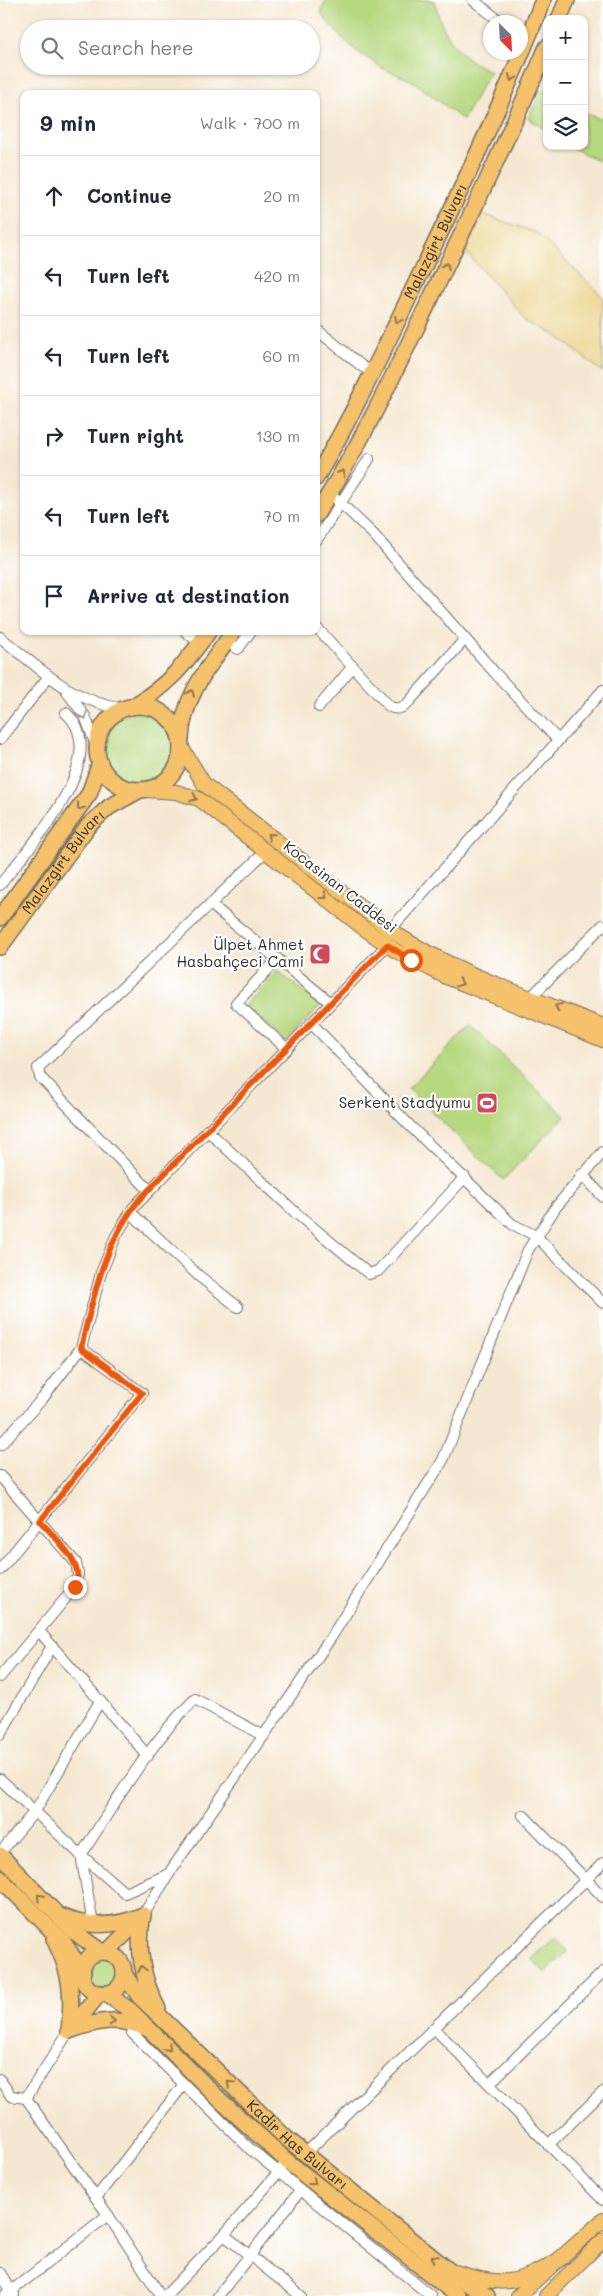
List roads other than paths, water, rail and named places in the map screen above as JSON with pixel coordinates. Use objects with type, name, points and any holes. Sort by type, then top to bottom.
[{"type":"highway","name":"Malazgirt Bulvarı","points":[[528,25],[543,0]]},
{"type":"highway","points":[[561,15],[567,0]]},
{"type":"highway","name":"Malazgirt Bulvarı","points":[[320,509],[352,455],[422,317],[493,168],[543,56]]},
{"type":"highway","name":"Malazgirt Bulvarı","points":[[320,468],[373,372],[469,176],[514,60]]},
{"type":"highway","points":[[204,637],[186,663],[154,693],[107,721],[100,734],[99,756],[112,781],[125,788],[143,790],[161,785],[172,775],[179,762],[183,721],[191,694],[231,636]]},
{"type":"highway","points":[[128,708],[147,707],[160,712],[176,727],[181,744]]},
{"type":"highway","name":"Malazgirt Bulvarı","points":[[0,918],[89,794],[99,756]]},
{"type":"highway","name":"Malazgirt Bulvarı","points":[[0,947],[88,825],[102,812],[143,790]]},
{"type":"highway","points":[[0,1854],[51,1919],[91,1989],[102,1993]]},
{"type":"highway","points":[[0,1878],[51,1919],[104,1952],[116,1956],[124,1971]]},
{"type":"highway","points":[[51,1919],[93,1924],[118,1923],[143,1915]]},
{"type":"highway","points":[[69,2031],[88,1958],[104,1952],[143,1915]]},
{"type":"highway","points":[[69,2031],[102,1993],[118,1987],[139,1934],[143,1915]]},
{"type":"highway","points":[[51,1919],[70,1980],[72,1997],[69,2031]]},
{"type":"highway","points":[[139,1934],[140,1960],[145,1979],[158,2009],[172,2028]]},
{"type":"highway","name":"Kadir Has Bulvarı","points":[[124,1971],[139,1996],[286,2138],[448,2284],[458,2296]]},
{"type":"highway","name":"Kadir Has Bulvarı","points":[[102,1993],[130,2010],[153,2033],[191,2085],[283,2167],[448,2284],[487,2296]]},
{"type":"highway","points":[[69,2031],[100,2021],[111,2020],[130,2022],[153,2033]]},
{"type":"main road","name":"Kocasinan Caddesi","points":[[181,744],[204,784],[390,930],[438,959],[603,1026]]},
{"type":"main road","name":"Kocasinan Caddesi","points":[[143,790],[176,792],[200,800],[387,945],[444,976],[603,1040]]},
{"type":"main road","points":[[518,2296],[603,2220]]},
{"type":"main road","points":[[546,2296],[603,2240]]},
{"type":"main road","points":[[448,2284],[507,2283],[530,2276],[562,2258]]},
{"type":"main road","points":[[560,2296],[571,2271]]},
{"type":"street","points":[[473,0],[492,15]]},
{"type":"street","points":[[320,331],[363,367],[373,372]]},
{"type":"street","points":[[320,535],[369,459]]},
{"type":"street","points":[[330,493],[373,534],[464,639],[558,740]]},
{"type":"street","points":[[320,630],[389,706],[398,708],[407,704],[464,639]]},
{"type":"street","points":[[231,636],[238,649],[248,635]]},
{"type":"street","points":[[0,637],[63,688],[85,716],[99,756]]},
{"type":"street","points":[[320,707],[353,666]]},
{"type":"street","points":[[0,739],[49,676]]},
{"type":"street","points":[[63,688],[95,703],[128,708]]},
{"type":"street","points":[[390,930],[603,690]]},
{"type":"street","points":[[16,895],[0,884],[60,806],[74,781],[80,759],[79,741],[72,718],[66,713]]},
{"type":"street","points":[[149,1190],[40,1077],[38,1070],[266,851]]},
{"type":"street","points":[[210,904],[331,1003]]},
{"type":"street","points":[[531,997],[603,925]]},
{"type":"street","points":[[0,1446],[49,1390],[81,1348],[101,1273],[116,1236],[130,1212],[149,1190],[387,945]]},
{"type":"street","points":[[278,959],[236,1003],[287,1049]]},
{"type":"street","points":[[311,1024],[378,1094],[512,1224],[536,1236],[603,1303]]},
{"type":"street","points":[[207,1130],[298,1214],[369,1274],[378,1271],[465,1178]]},
{"type":"street","points":[[143,1915],[330,1639],[443,1460],[528,1250],[536,1236],[582,1174],[603,1152]]},
{"type":"street","points":[[582,1174],[603,1197]]},
{"type":"street","points":[[130,1212],[200,1276],[238,1307]]},
{"type":"street","points":[[0,1570],[142,1393],[81,1348]]},
{"type":"street","points":[[0,1476],[76,1563],[78,1574],[75,1587],[0,1677]]},
{"type":"street","points":[[39,1631],[148,1756]]},
{"type":"street","points":[[0,1735],[52,1646]]},
{"type":"street","points":[[93,1924],[81,1855],[148,1756],[180,1713],[195,1699],[264,1736]]},
{"type":"street","points":[[0,1854],[35,1811],[100,1701]]},
{"type":"street","points":[[0,1778],[81,1855],[125,1893],[169,1874]]},
{"type":"street","points":[[523,1816],[603,1897]]},
{"type":"street","points":[[305,2154],[603,1863]]},
{"type":"street","points":[[489,2084],[603,1972]]},
{"type":"street","points":[[434,2028],[603,2200]]},
{"type":"street","points":[[26,2098],[69,2031]]},
{"type":"street","points":[[96,2198],[191,2085],[132,2033]]},
{"type":"street","points":[[0,2080],[11,2096],[26,2098],[108,2215],[160,2296]]},
{"type":"street","points":[[548,2144],[603,2092]]},
{"type":"street","points":[[165,2296],[224,2235],[283,2167],[300,2191],[424,2294]]},
{"type":"street","points":[[218,2296],[300,2191]]},
{"type":"street","points":[[0,2273],[10,2294],[108,2215]]},
{"type":"street","points":[[224,2235],[301,2296]]},
{"type":"place","name":"Ülpet Ahmet Hasbahçeci Cami","points":[[320,954]]},
{"type":"place","name":"Serkent Stadyumu","points":[[487,1103]]}]
